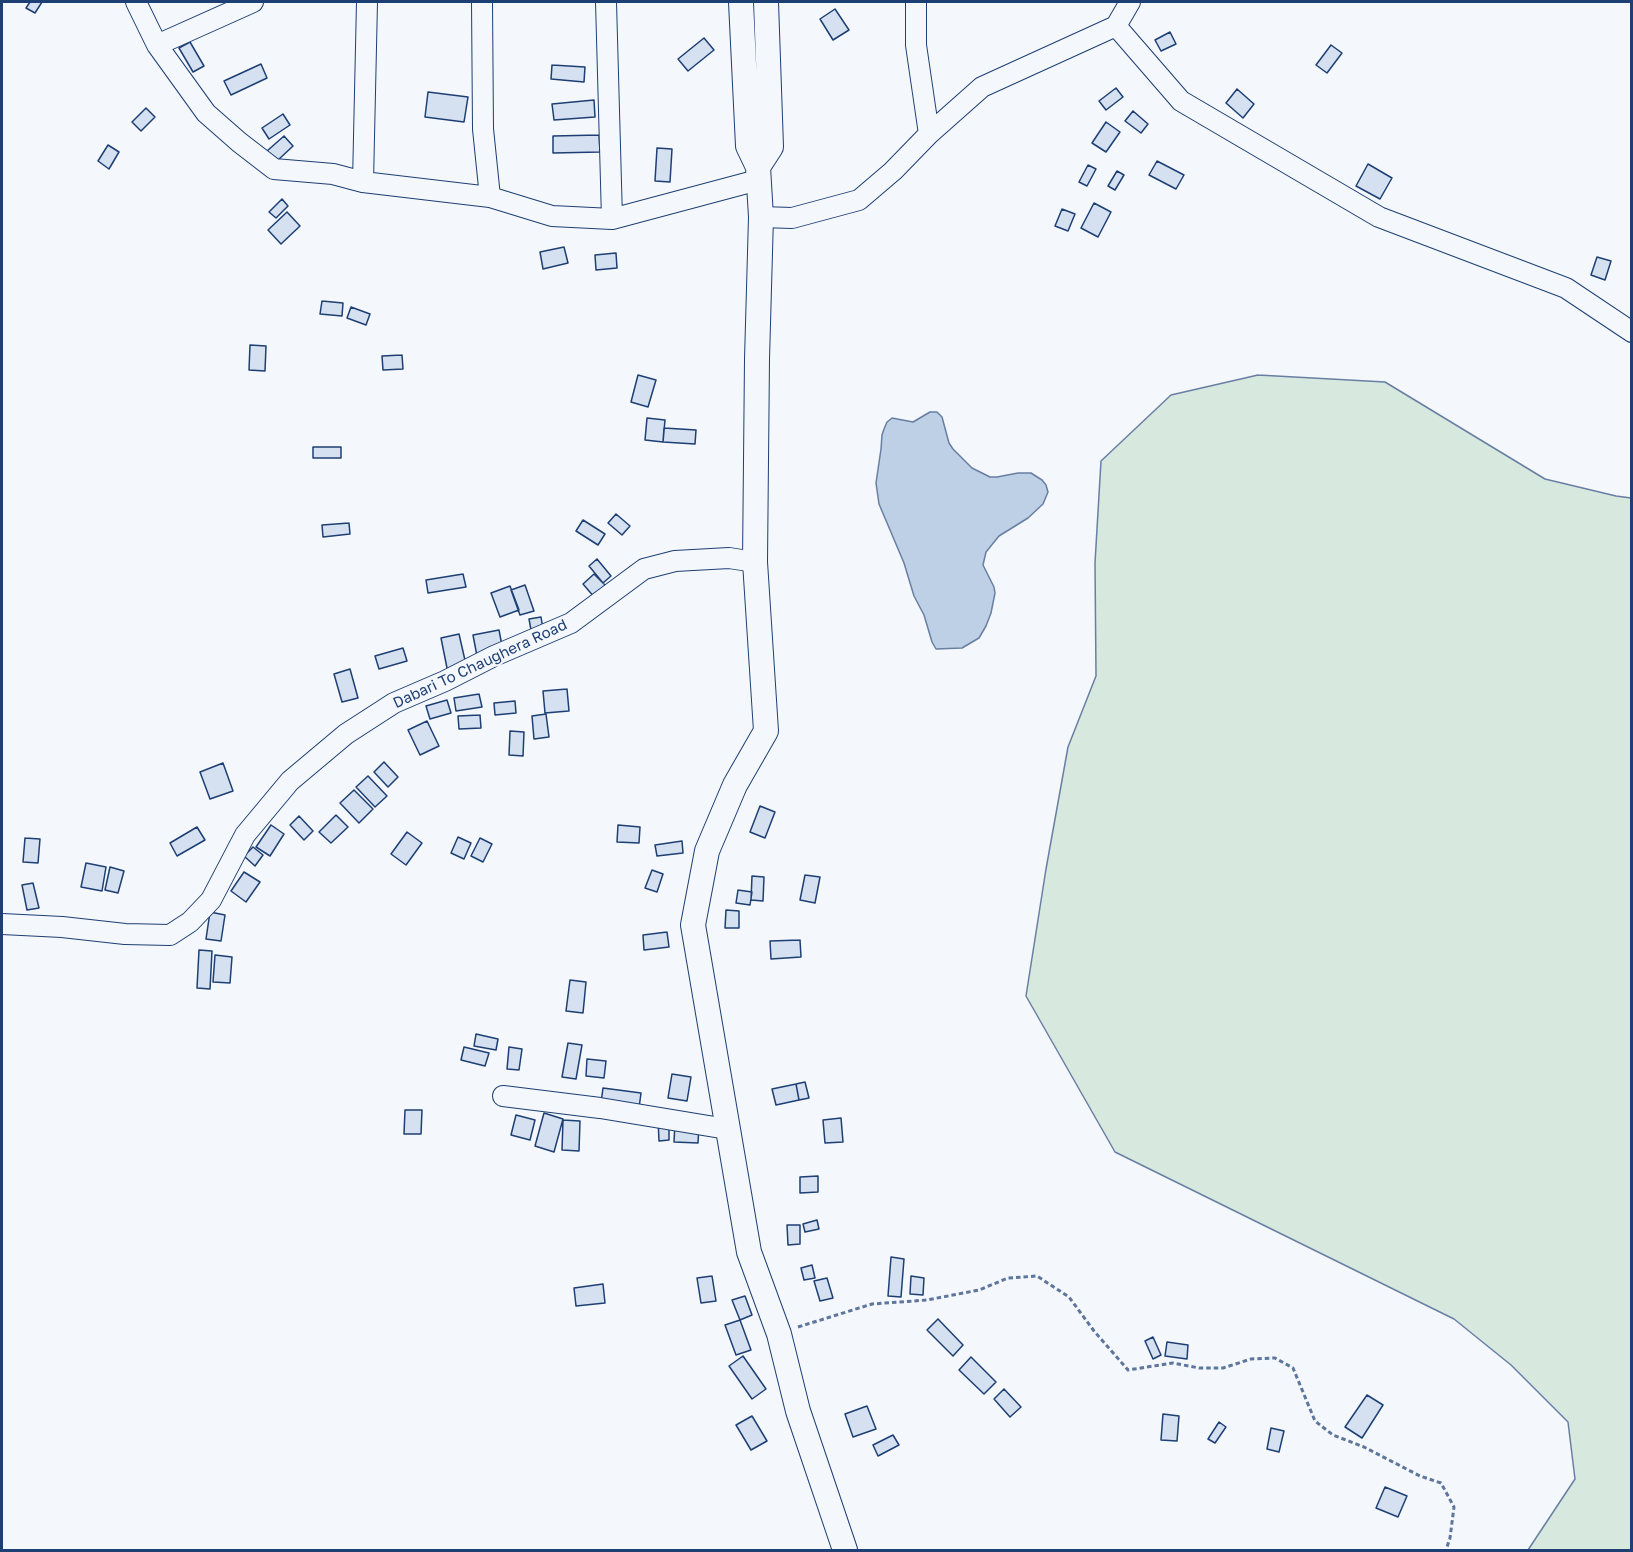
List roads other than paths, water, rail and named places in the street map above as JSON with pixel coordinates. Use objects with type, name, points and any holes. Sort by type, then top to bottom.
[{"type":"main road","points":[[741,2],[748,146],[758,173],[761,217],[755,562],[766,731],[735,785],[707,851],[693,925],[749,1252],[779,1334],[798,1411],[845,1551]]},
{"type":"main road","points":[[758,173],[771,147],[766,2]]},
{"type":"street","points":[[136,2],[157,45],[206,113],[274,169],[333,174],[363,182],[490,197],[552,216],[612,219],[758,173]]},
{"type":"street","points":[[157,45],[253,2]]},
{"type":"street","points":[[363,182],[367,2]]},
{"type":"street","points":[[482,2],[483,129],[490,197]]},
{"type":"street","points":[[606,2],[612,219]]},
{"type":"street","points":[[916,2],[916,45],[929,134]]},
{"type":"street","points":[[761,217],[792,218],[859,200],[982,87],[1116,26],[1130,2]]},
{"type":"street","points":[[1116,26],[1180,101],[1379,217],[1566,288],[1632,332]]},
{"type":"street","name":"Dabari To Chaughera Road","points":[[2,924],[62,927],[125,934],[170,934],[190,922],[211,900],[245,835],[290,781],[346,734],[394,703],[571,622],[644,569],[675,561],[729,558],[755,562]]},
{"type":"street","points":[[503,1096],[600,1108],[727,1130]]},
{"type":"water","points":[[930,412],[937,412],[942,417],[949,443],[972,468],[990,477],[1031,473],[1042,480],[1048,492],[1043,504],[1028,518],[999,536],[986,552],[983,565],[995,593],[991,613],[979,638],[962,648],[936,649],[932,642],[924,615],[914,596],[904,563],[879,504],[876,483],[882,435],[887,422],[892,418],[913,422]]}]
